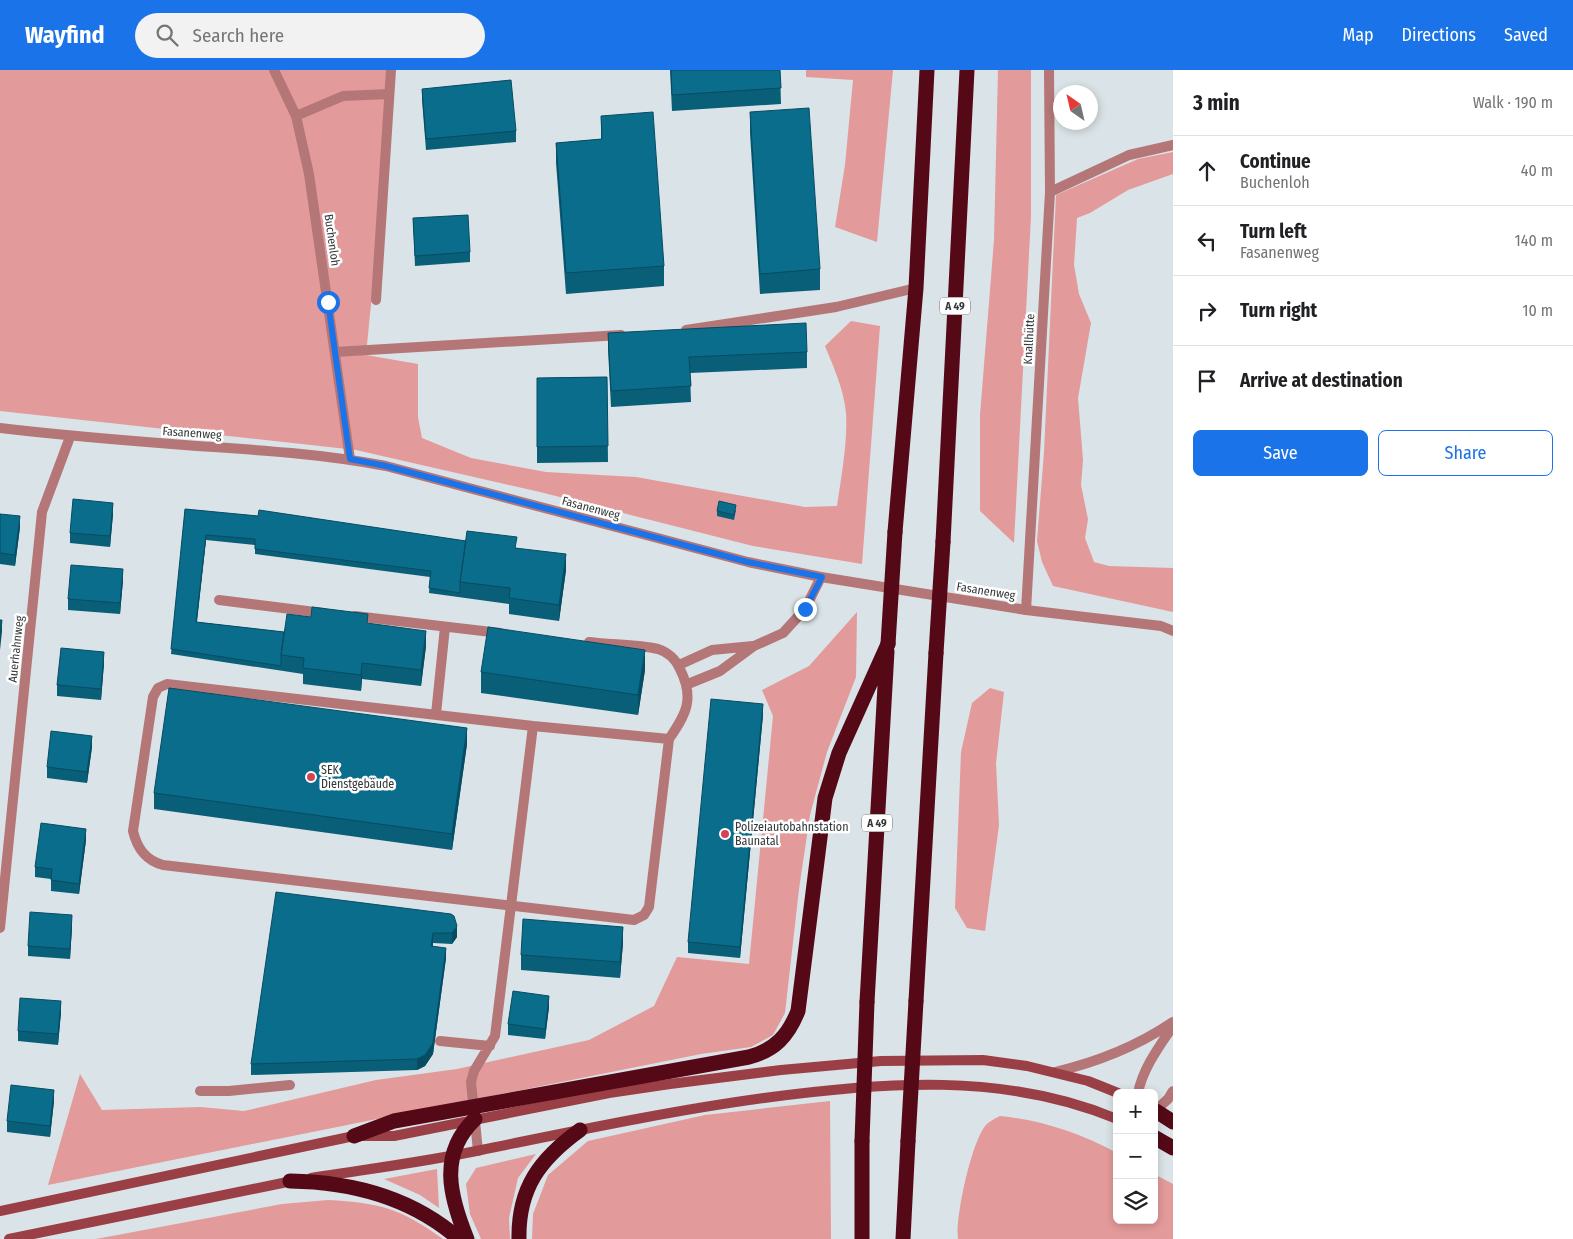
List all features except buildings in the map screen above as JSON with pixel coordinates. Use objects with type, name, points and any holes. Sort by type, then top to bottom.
[{"type":"highway","name":"A 49","points":[[862,1239],[862,1141],[867,1002],[895,532],[916,288],[927,70]]},
{"type":"highway","name":"A 49","points":[[902,1239],[943,542],[967,70]]},
{"type":"highway","points":[[354,1136],[394,1121],[474,1112],[749,1057],[775,1047],[792,1026],[798,1011],[825,798],[839,753],[888,644]]},
{"type":"highway","points":[[467,1239],[457,1214],[451,1182],[452,1156],[459,1136],[474,1112]]},
{"type":"highway","points":[[1158,1113],[1173,1122]]},
{"type":"highway","points":[[519,1239],[519,1225],[525,1195],[536,1172],[546,1157],[580,1130]]},
{"type":"highway","points":[[1158,1139],[1173,1148]]},
{"type":"highway","points":[[290,1181],[332,1183],[357,1187],[389,1196],[420,1211],[459,1239]]},
{"type":"main road","points":[[474,1112],[772,1071],[881,1061],[983,1060],[1055,1072],[1113,1091]]},
{"type":"main road","points":[[9,1239],[290,1181],[452,1156],[695,1108],[804,1093],[944,1084],[990,1086],[1068,1101],[1113,1118]]},
{"type":"main road","points":[[0,1212],[354,1136]]},
{"type":"street","name":"Buchenloh","points":[[274,70],[296,116],[309,174],[350,459]]},
{"type":"street","points":[[376,300],[391,70]]},
{"type":"street","name":"Knallhütte","points":[[1026,610],[1050,192],[1049,70]]},
{"type":"street","points":[[296,116],[343,96],[389,94]]},
{"type":"street","points":[[1050,192],[1130,155],[1173,145]]},
{"type":"street","points":[[673,332],[836,307],[916,288]]},
{"type":"street","points":[[335,352],[633,335]]},
{"type":"street","name":"Fasanenweg","points":[[0,428],[70,437],[281,451],[350,459],[386,466],[748,562],[822,577],[1026,610],[1161,626],[1173,631]]},
{"type":"street","name":"Auerhahnweg","points":[[0,923],[42,512],[70,437]]},
{"type":"street","points":[[688,684],[720,671],[754,646],[783,633],[805,609],[822,577]]},
{"type":"street","points":[[219,600],[446,628],[514,634]]},
{"type":"street","points":[[436,714],[446,628]]},
{"type":"street","points":[[582,642],[659,650],[671,655],[688,684],[689,697],[684,716],[669,739],[649,907],[644,915],[634,920],[511,904],[163,865],[153,862],[143,853],[136,842],[133,831],[153,697],[158,688],[167,684],[533,726],[669,739]]},
{"type":"street","points":[[678,665],[712,650],[754,646]]},
{"type":"street","points":[[478,1151],[471,1082],[474,1071],[495,1036],[533,726]]},
{"type":"street","points":[[1055,1072],[1107,1058],[1132,1047],[1173,1024]]},
{"type":"street","points":[[1139,1089],[1141,1079],[1173,1024]]},
{"type":"street","points":[[440,1041],[490,1046]]},
{"type":"street","points":[[200,1091],[228,1091],[290,1085]]},
{"type":"street","points":[[1158,1108],[1173,1091]]},
{"type":"shaded area","points":[[0,70],[394,70],[366,355],[418,364],[418,417],[422,438],[471,458],[546,472],[636,477],[805,507],[837,506],[845,447],[846,413],[841,387],[825,346],[851,321],[880,326],[862,564],[753,546],[540,492],[356,450],[0,411]]},
{"type":"shaded area","points":[[806,70],[893,70],[877,242],[835,227],[845,165],[853,80],[806,77]]},
{"type":"shaded area","points":[[998,70],[1031,70],[1031,216],[1014,543],[980,511],[980,415],[994,240]]},
{"type":"shaded area","points":[[1173,152],[1173,174],[1128,190],[1090,213],[1077,218],[1074,265],[1079,294],[1091,323],[1078,398],[1083,460],[1081,485],[1088,519],[1085,538],[1094,562],[1109,566],[1173,568],[1173,612],[1053,586],[1042,562],[1037,541],[1044,452],[1056,195],[1138,159]]},
{"type":"shaded area","points":[[857,612],[856,677],[827,752],[810,815],[799,889],[785,1013],[773,1035],[751,1047],[701,1054],[48,1185],[80,1074],[102,1110],[200,1107],[244,1111],[376,1080],[457,1069],[589,1040],[654,1006],[677,957],[749,964],[773,716],[762,690],[809,666]]},
{"type":"shaded area","points":[[990,688],[1004,692],[996,763],[999,825],[985,931],[967,928],[955,908],[961,752],[972,703]]},
{"type":"shaded area","points":[[830,1101],[831,1239],[532,1239],[533,1214],[548,1175],[588,1141],[705,1115]]},
{"type":"shaded area","points":[[1000,1116],[1045,1124],[1089,1139],[1113,1151],[1113,1224],[1158,1224],[1158,1176],[1173,1184],[1173,1239],[958,1239],[959,1214],[970,1161],[981,1132],[991,1121]]},
{"type":"shaded area","points":[[536,1154],[518,1178],[509,1218],[510,1239],[481,1239],[470,1214],[466,1184],[476,1168]]},
{"type":"shaded area","points":[[437,1169],[439,1208],[420,1195],[384,1179]]},
{"type":"shaded area","points":[[328,1200],[376,1205],[389,1209],[414,1220],[443,1239],[96,1239],[282,1204]]},
{"type":"place","name":"SEK Dienstgebäude","points":[[311,777]]},
{"type":"place","name":"Polizeiautobahnstation Baunatal","points":[[725,834]]},
{"type":"route","points":[[328,302],[350,459],[386,466],[748,562],[822,577],[805,609]]}]
